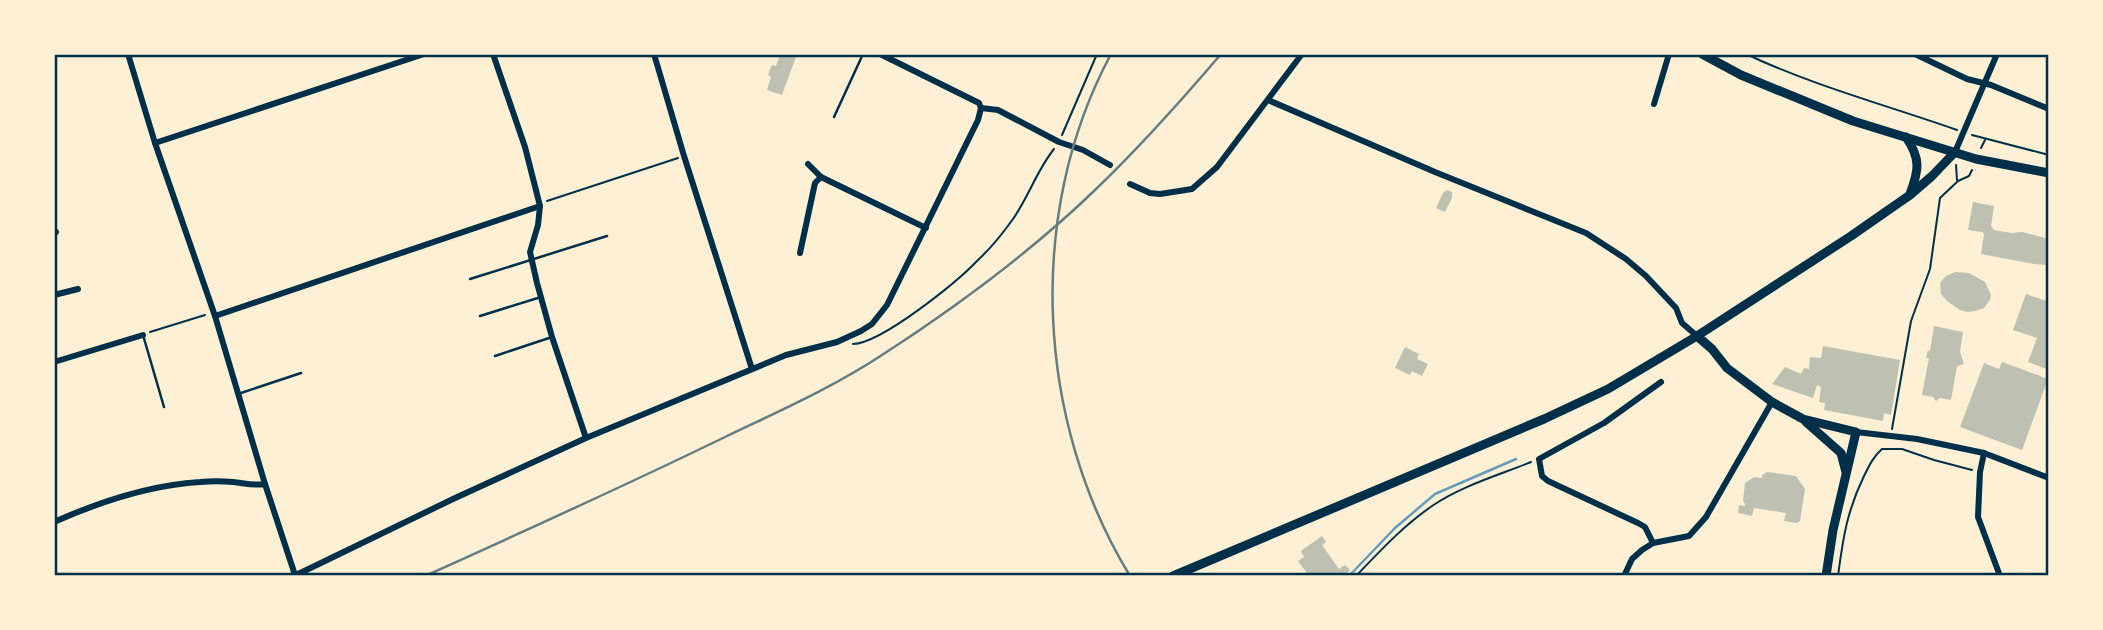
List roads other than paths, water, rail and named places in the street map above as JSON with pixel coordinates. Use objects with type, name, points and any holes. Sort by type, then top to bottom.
[{"type":"main road","points":[[1702,54],[1741,75],[1853,121],[1976,159],[2049,173]]},
{"type":"main road","points":[[1906,137],[1917,157],[1918,174],[1910,195]]},
{"type":"main road","points":[[1173,576],[1608,389],[1697,336],[1851,236],[1910,195],[1955,152]]},
{"type":"main road","points":[[1697,336],[1727,368],[1772,402],[1803,419],[1841,453],[1847,474]]},
{"type":"main road","points":[[1803,419],[1856,432],[1833,530],[1826,576]]},
{"type":"street","points":[[128,54],[155,143],[215,316],[295,575],[586,438],[786,355],[848,338],[872,324],[887,305],[926,228],[978,120],[981,108],[979,103],[880,54]]},
{"type":"street","points":[[155,143],[424,54]]},
{"type":"street","points":[[493,54],[525,147],[540,206],[538,225],[531,245],[531,258],[552,337],[586,438]]},
{"type":"street","points":[[654,54],[752,369]]},
{"type":"street","points":[[1130,184],[1150,193],[1160,194],[1192,189],[1217,167],[1302,54]]},
{"type":"street","points":[[1654,104],[1669,54]]},
{"type":"street","points":[[1915,54],[1967,79],[2049,109]]},
{"type":"street","points":[[1955,152],[1997,54]]},
{"type":"street","points":[[1268,100],[1586,233],[1626,258],[1646,276],[1676,308],[1682,323],[1697,336]]},
{"type":"street","points":[[981,108],[998,110],[1059,142],[1083,150],[1110,164]]},
{"type":"street","points":[[808,164],[821,177],[926,228]]},
{"type":"street","points":[[800,253],[814,183],[821,177]]},
{"type":"street","points":[[215,316],[540,206]]},
{"type":"street","points":[[54,295],[78,289]]},
{"type":"street","points":[[54,362],[143,335]]},
{"type":"street","points":[[1653,543],[1645,527],[1548,481],[1542,476],[1539,459],[1604,423],[1661,382]]},
{"type":"street","points":[[1624,576],[1632,559],[1653,543],[1689,536],[1706,517],[1772,402]]},
{"type":"street","points":[[1856,432],[1984,453],[2049,478]]},
{"type":"street","points":[[1984,453],[1980,472],[1978,517],[2000,576]]},
{"type":"street","points":[[54,522],[118,499],[177,484],[208,481],[256,486],[265,484]]},
{"type":"lane","points":[[834,117],[863,54]]},
{"type":"lane","points":[[470,279],[607,236]]},
{"type":"lane","points":[[480,316],[541,297]]},
{"type":"lane","points":[[143,335],[164,407]]},
{"type":"lane","points":[[495,356],[552,337]]},
{"type":"lane","points":[[238,394],[302,373]]},
{"type":"waterway","points":[[1349,576],[1395,528],[1435,494],[1516,459]]},
{"type":"railway","points":[[1111,54],[1083,116],[1064,181],[1054,249],[1053,317],[1060,385],[1075,452],[1099,516],[1130,576]]},
{"type":"railway","points":[[425,576],[784,409],[882,355],[993,277],[1071,213],[1112,174],[1221,54]]}]
